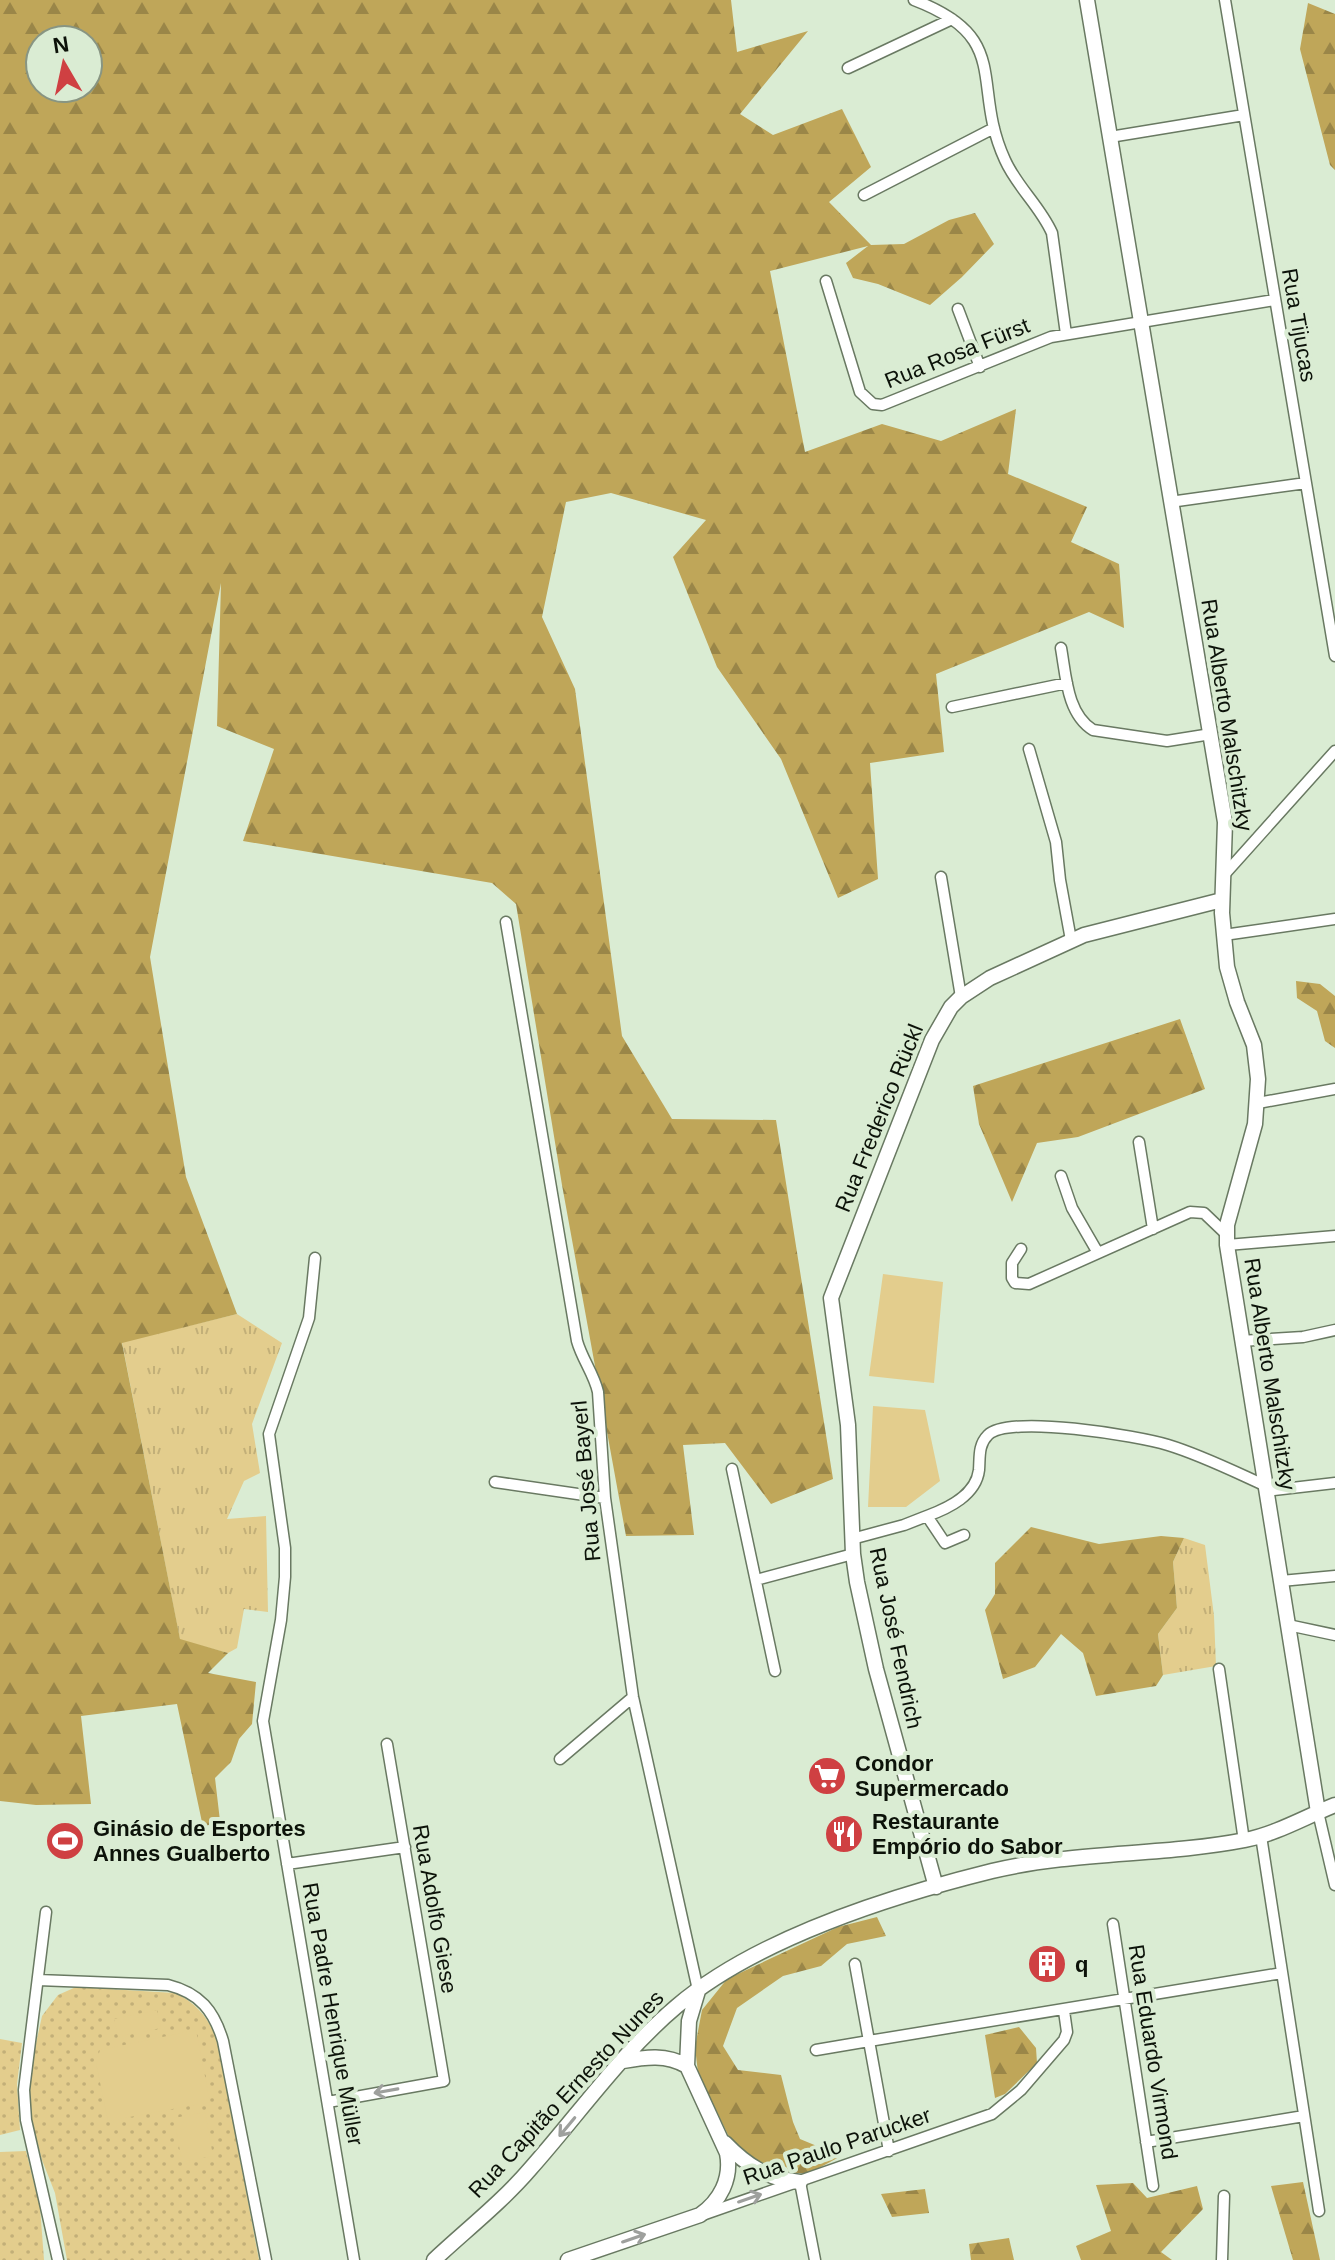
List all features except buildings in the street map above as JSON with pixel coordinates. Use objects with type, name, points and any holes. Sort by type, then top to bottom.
[{"type":"street","points":[[914,0],[952,19],[974,37],[981,50],[994,128],[1006,164],[1052,233],[1066,334]]},
{"type":"street","name":"Rua Alberto Malschitzky","points":[[1087,0],[1225,822],[1222,900],[1230,979],[1254,1045],[1258,1103],[1227,1240],[1318,1812]]},
{"type":"street","name":"Rua Tijucas","points":[[1225,0],[1335,656]]},
{"type":"street","points":[[848,68],[952,19]]},
{"type":"street","points":[[1110,137],[1244,115]]},
{"type":"street","points":[[864,195],[994,128]]},
{"type":"street","name":"Rua Rosa Fürst","points":[[826,281],[860,392],[873,404],[882,405],[1038,342],[1066,334],[1274,300]]},
{"type":"street","points":[[958,309],[980,367]]},
{"type":"street","points":[[1170,502],[1306,483]]},
{"type":"street","points":[[1061,648],[1076,714],[1083,724],[1093,730],[1167,741],[1211,734]]},
{"type":"street","points":[[952,707],[1067,683]]},
{"type":"street","points":[[1029,749],[1056,842],[1071,940]]},
{"type":"street","points":[[1224,875],[1331,762],[1335,751]]},
{"type":"street","points":[[941,877],[961,997]]},
{"type":"street","name":"Rua Frederico Rückl","points":[[831,1298],[932,1040],[946,1014],[961,997],[990,978],[1071,940],[1222,900]]},
{"type":"street","points":[[1224,935],[1335,919]]},
{"type":"street","name":"Rua José Bayerl","points":[[506,922],[577,1341],[582,1360],[596,1382],[598,1392],[605,1498],[633,1697],[698,1990]]},
{"type":"street","points":[[1258,1103],[1335,1089]]},
{"type":"street","points":[[1139,1142],[1153,1229]]},
{"type":"street","points":[[1061,1176],[1078,1220],[1098,1253]]},
{"type":"street","points":[[1021,1249],[1010,1270],[1015,1283],[1022,1284],[1035,1282],[1190,1212],[1199,1211],[1227,1240],[1335,1236]]},
{"type":"street","name":"Rua Padre Henrique Müller","points":[[315,1258],[309,1318],[269,1434],[285,1548],[285,1577],[281,1620],[263,1721],[354,2260]]},
{"type":"street","name":"Rua José Fendrich","points":[[831,1298],[848,1425],[853,1547],[876,1669],[936,1887]]},
{"type":"street","points":[[1241,1341],[1303,1337],[1335,1330]]},
{"type":"street","points":[[756,1580],[853,1547],[941,1511],[968,1494],[976,1483],[979,1452],[985,1438],[1006,1426],[1069,1428],[1141,1439],[1180,1449],[1265,1488],[1335,1483]]},
{"type":"street","points":[[732,1469],[775,1671]]},
{"type":"street","points":[[495,1482],[605,1498]]},
{"type":"street","points":[[927,1516],[945,1543],[964,1535]]},
{"type":"street","points":[[1281,1581],[1335,1576]]},
{"type":"street","points":[[1288,1625],[1335,1635]]},
{"type":"street","points":[[1219,1669],[1244,1841]]},
{"type":"street","points":[[560,1759],[633,1697]]},
{"type":"street","name":"Rua Adolfo Giese","points":[[328,2102],[444,2081],[387,1744]]},
{"type":"street","name":"Rua Capitão Ernesto Nunes","points":[[434,2260],[529,2171],[660,2021],[722,1974],[806,1932],[936,1887],[1029,1863],[1244,1841],[1335,1805]]},
{"type":"street","points":[[1318,1812],[1335,1885]]},
{"type":"street","points":[[1261,1836],[1319,2211]]},
{"type":"street","points":[[287,1864],[405,1847]]},
{"type":"street","points":[[46,1912],[26,2066],[24,2106],[58,2260]]},
{"type":"street","name":"Rua Eduardo Virmond","points":[[1113,1924],[1153,2186]]},
{"type":"street","points":[[855,1964],[889,2151]]},
{"type":"street","points":[[816,2050],[1282,1973]]},
{"type":"street","points":[[38,1980],[168,1985],[185,1990],[205,2004],[223,2041],[266,2260]]},
{"type":"street","points":[[698,1990],[689,2021],[687,2066],[722,2140],[729,2167],[716,2202],[700,2215]]},
{"type":"street","name":"Rua Paulo Parucker","points":[[568,2260],[599,2256],[700,2215],[971,2123],[1003,2107],[1064,2040],[1067,2032],[1064,2011]]},
{"type":"street","points":[[623,2061],[662,2057],[687,2066]]},
{"type":"street","points":[[1146,2142],[1304,2116]]},
{"type":"street","points":[[722,2140],[743,2161],[762,2173],[800,2182],[815,2260]]},
{"type":"street","points":[[1222,2260],[1224,2196]]},
{"type":"green space","points":[[0,0],[731,0],[737,52],[808,31],[740,114],[773,135],[842,109],[871,167],[829,202],[871,245],[904,244],[949,220],[975,213],[994,244],[930,305],[878,284],[853,278],[846,263],[868,246],[770,271],[805,452],[882,424],[941,441],[1016,409],[1008,474],[1087,507],[1071,542],[1119,564],[1124,628],[1089,612],[936,674],[944,752],[870,763],[878,879],[838,898],[781,759],[717,667],[673,557],[706,520],[611,493],[566,502],[542,617],[575,689],[622,1036],[672,1119],[776,1120],[833,1479],[771,1504],[725,1443],[683,1445],[694,1535],[626,1536],[562,1185],[516,904],[492,883],[243,841],[274,749],[217,726],[221,583],[150,957],[186,1177],[237,1314],[122,1343],[180,1639],[228,1653],[208,1673],[256,1682],[252,1724],[239,1739],[231,1762],[215,1778],[220,1821],[203,1827],[177,1704],[81,1716],[91,1804],[36,1805],[0,1801]]},
{"type":"green space","points":[[1308,3],[1335,14],[1335,170],[1330,165],[1300,49]]},
{"type":"green space","points":[[1296,981],[1320,984],[1335,996],[1335,1048],[1325,1041],[1317,1011],[1297,998]]},
{"type":"green space","points":[[1180,1019],[1205,1089],[1078,1137],[1037,1143],[1012,1202],[979,1124],[973,1086]]},
{"type":"green space","points":[[883,1274],[943,1282],[934,1383],[869,1376]]},
{"type":"green space","points":[[237,1314],[282,1343],[252,1424],[260,1473],[244,1481],[227,1519],[266,1516],[268,1612],[244,1609],[237,1648],[228,1653],[180,1640],[122,1342]]},
{"type":"green space","points":[[873,1406],[925,1410],[940,1481],[906,1507],[868,1507]]},
{"type":"green space","points":[[1031,1527],[1099,1544],[1161,1536],[1184,1538],[1173,1562],[1177,1608],[1158,1634],[1163,1675],[1156,1686],[1096,1696],[1083,1653],[1061,1634],[1035,1667],[1003,1679],[985,1610],[995,1594],[995,1563]]},
{"type":"green space","points":[[1184,1538],[1205,1545],[1214,1616],[1216,1666],[1163,1675],[1158,1634],[1177,1608],[1173,1562]]},
{"type":"green space","points":[[877,1917],[886,1936],[847,1944],[821,1966],[783,1976],[737,2008],[723,2046],[738,2070],[781,2075],[800,2139],[841,2156],[808,2174],[780,2171],[751,2157],[729,2137],[698,2073],[695,2047],[702,2010],[727,1979],[838,1927]]},
{"type":"green space","points":[[76,1987],[175,1993],[190,2002],[207,2019],[218,2042],[259,2260],[67,2260],[55,2193],[42,2160],[27,2103],[28,2080],[42,2016],[58,1995]]},
{"type":"green space","points":[[157,2010],[161,2028],[118,2037],[114,2019]]},
{"type":"green space","points":[[1019,2027],[1036,2048],[1037,2063],[1005,2094],[995,2098],[985,2035]]},
{"type":"green space","points":[[196,2030],[210,2102],[108,2121],[96,2063],[100,2050]]},
{"type":"green space","points":[[0,2039],[22,2043],[17,2084],[20,2130],[0,2135]]},
{"type":"green space","points":[[205,2112],[213,2156],[182,2162],[174,2118]]},
{"type":"green space","points":[[26,2151],[40,2207],[44,2260],[0,2260],[0,2152]]},
{"type":"green space","points":[[1303,2182],[1320,2260],[1293,2260],[1271,2186]]},
{"type":"green space","points":[[1133,2183],[1147,2198],[1197,2186],[1203,2209],[1161,2252],[1172,2260],[1081,2260],[1076,2246],[1111,2231],[1096,2185]]},
{"type":"green space","points":[[925,2189],[929,2213],[892,2217],[881,2194]]},
{"type":"green space","points":[[1009,2238],[1014,2260],[971,2260],[969,2244]]},
{"type":"place","name":"Condor Supermercado","points":[[827,1776]]},
{"type":"place","name":"Restaurante Empório do Sabor","points":[[844,1834]]},
{"type":"place","name":"Ginásio de Esportes Annes Gualberto","points":[[65,1841]]},
{"type":"place","name":"q","points":[[1047,1964]]}]
